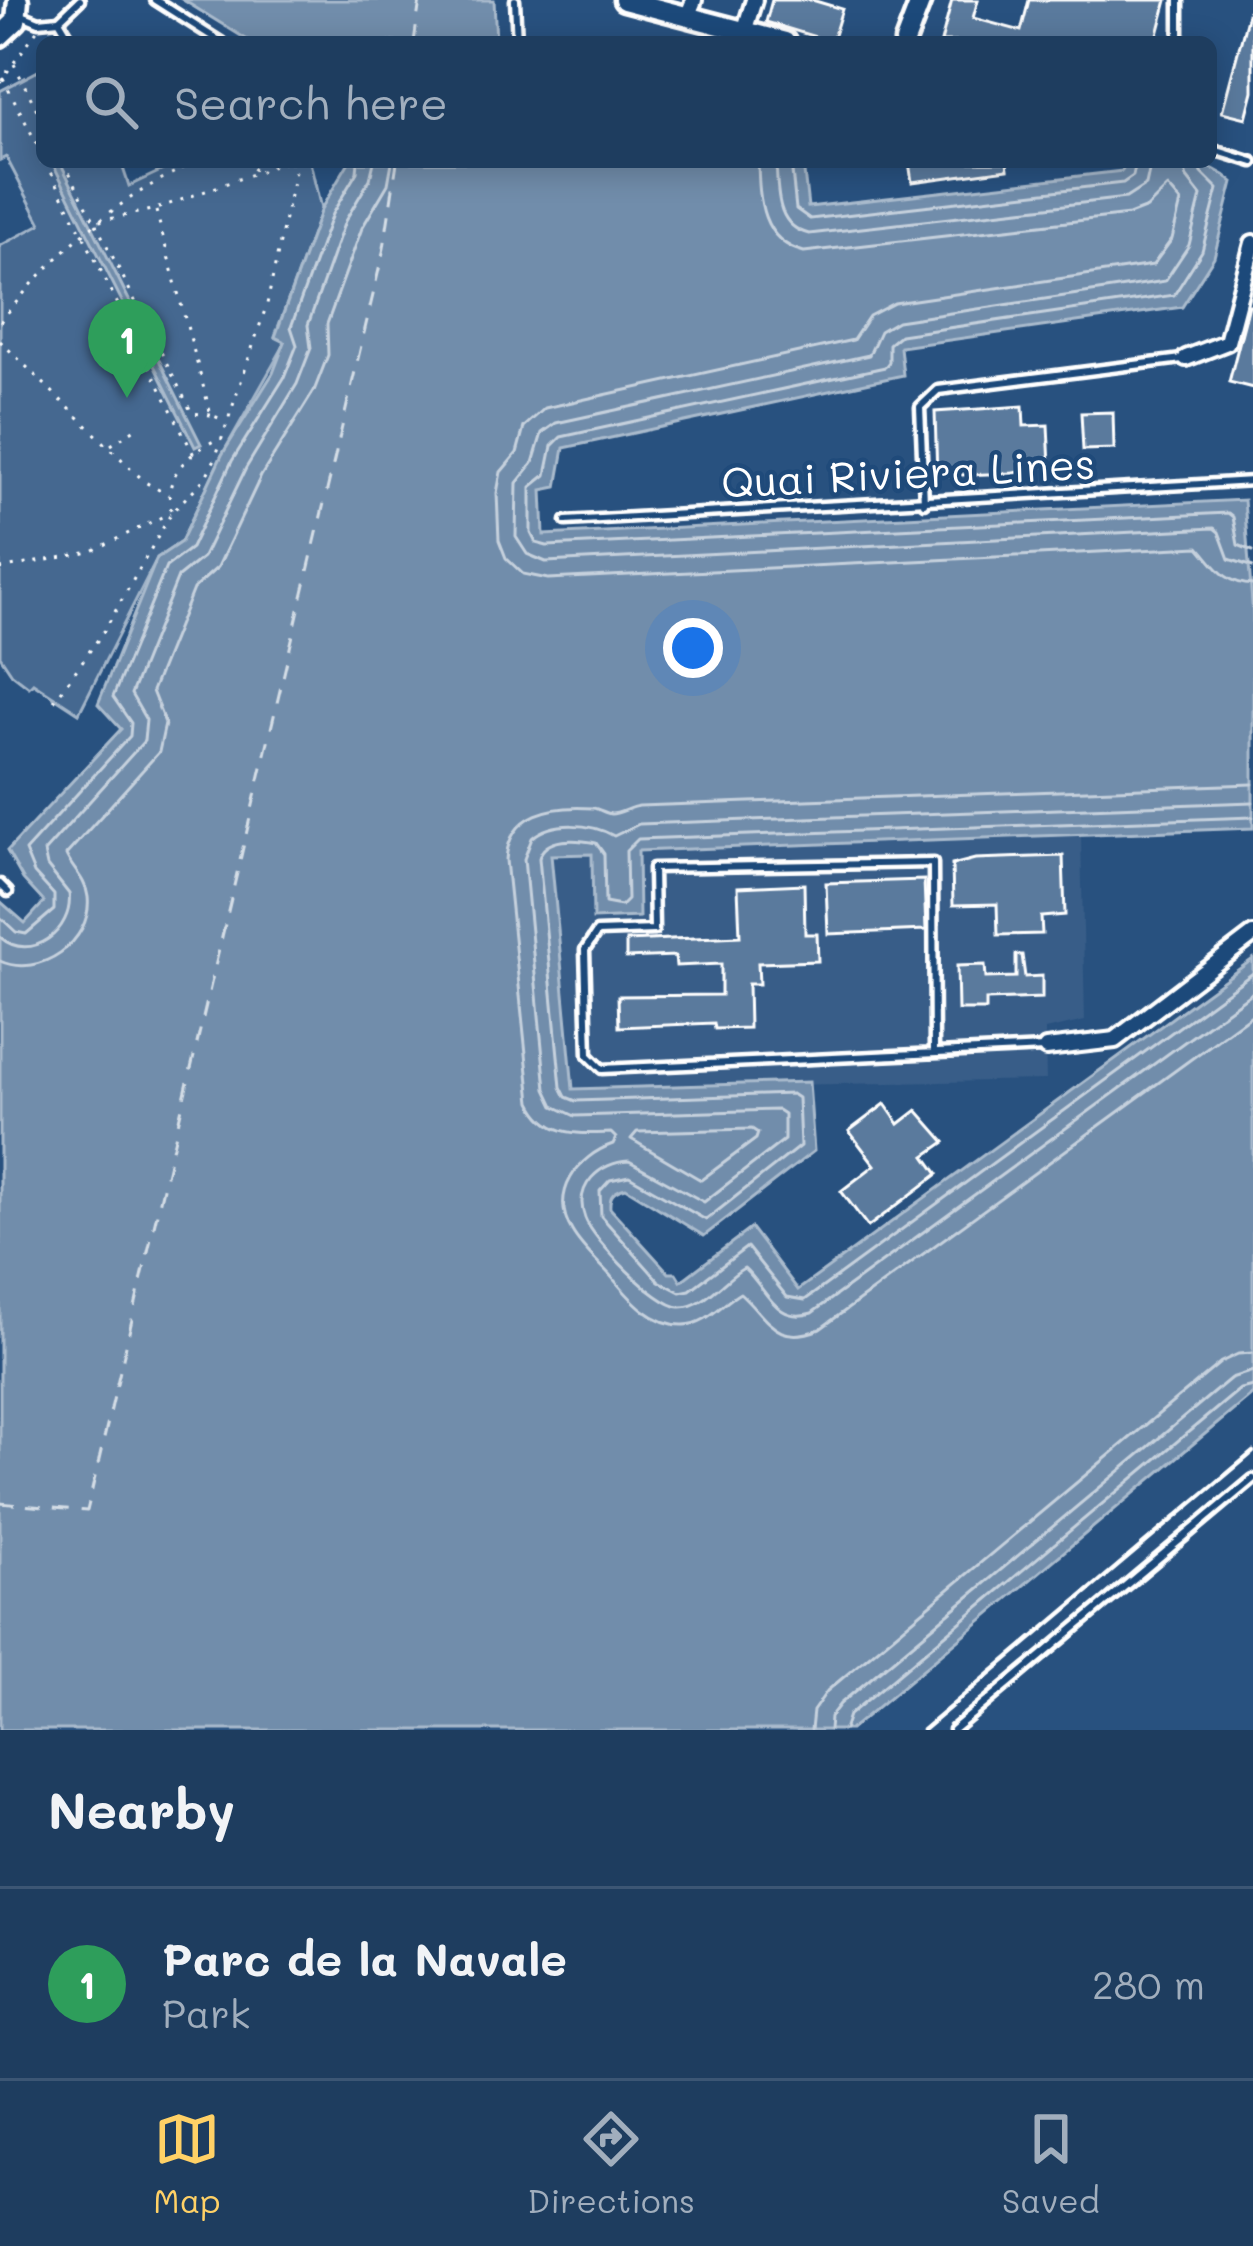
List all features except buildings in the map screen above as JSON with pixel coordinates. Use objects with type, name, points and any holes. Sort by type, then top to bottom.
[{"type":"main road","points":[[907,36],[922,0]]},
{"type":"main road","points":[[634,1],[691,9],[760,36]]},
{"type":"main road","points":[[2,33],[18,3]]},
{"type":"street","points":[[744,32],[754,0]]},
{"type":"street","points":[[1186,358],[1226,342],[1253,243]]},
{"type":"street","points":[[1046,1048],[1114,1040],[1253,935]]},
{"type":"lane","points":[[18,3],[39,22],[59,20],[80,0]]},
{"type":"lane","points":[[155,0],[212,36]]},
{"type":"lane","points":[[515,0],[517,36]]},
{"type":"lane","points":[[1179,0],[1179,36]]},
{"type":"lane","points":[[59,20],[68,36]]},
{"type":"lane","points":[[1217,151],[1253,162]]},
{"type":"lane","points":[[925,503],[920,407],[938,390],[1186,358]]},
{"type":"lane","name":"Quai Riviera Lines","points":[[566,521],[1253,481]]},
{"type":"lane","points":[[934,1053],[933,863],[653,868],[654,930],[597,932],[585,950],[588,1055],[602,1069],[1046,1048]]},
{"type":"lane","points":[[0,884],[8,892]]},
{"type":"lane","points":[[953,1730],[1253,1479]]},
{"type":"path","points":[[36,143],[2,80],[39,22]]},
{"type":"path","points":[[14,64],[36,108]]},
{"type":"path","points":[[28,128],[36,123]]},
{"type":"path","points":[[49,168],[194,454]]},
{"type":"path","points":[[52,174],[60,168]]},
{"type":"path","points":[[67,168],[192,413],[227,422]]},
{"type":"path","points":[[0,322],[40,271],[84,231],[139,190],[184,168]]},
{"type":"path","points":[[252,168],[258,172]]},
{"type":"path","points":[[93,224],[156,209],[269,168]]},
{"type":"path","points":[[54,701],[104,631],[172,512],[205,478],[267,304],[296,168]]},
{"type":"path","points":[[156,209],[212,415]]},
{"type":"path","points":[[100,268],[114,261]]},
{"type":"path","points":[[0,341],[145,482],[168,495]]},
{"type":"path","points":[[147,361],[161,354]]},
{"type":"path","points":[[171,408],[185,401]]},
{"type":"path","points":[[109,446],[138,427]]},
{"type":"path","points":[[172,512],[171,479],[194,454],[220,438]]},
{"type":"path","points":[[0,569],[90,552],[172,512]]},
{"type":"shaded area","points":[[36,72],[36,168],[123,168],[129,186],[167,168],[311,168],[321,209],[275,336],[286,342],[222,455],[181,542],[157,558],[79,713],[33,683],[29,687],[0,656],[0,246],[41,224],[6,157],[0,160],[0,91]]},
{"type":"shaded area","points":[[1081,835],[1085,1021],[1045,1030],[1046,1080],[573,1089],[551,854],[592,853],[594,919],[639,917],[637,851]]},
{"type":"water","points":[[183,0],[494,0],[496,36],[241,36]]},
{"type":"water","points":[[55,168],[63,168],[201,444],[195,447]]},
{"type":"water","points":[[345,168],[804,168],[808,207],[1123,168],[1211,168],[1233,182],[1214,257],[1182,307],[900,347],[903,375],[564,448],[557,487],[542,490],[544,535],[1244,500],[1253,616],[1253,828],[638,851],[639,917],[593,919],[592,854],[551,855],[573,1089],[809,1082],[814,1151],[704,1236],[626,1188],[611,1197],[610,1208],[681,1281],[751,1228],[798,1290],[1253,959],[1253,1394],[850,1730],[0,1730],[0,901],[25,923],[44,902],[7,851],[121,729],[98,704],[157,558],[181,542],[222,455],[273,373],[285,342],[275,337],[321,209]]},
{"type":"ferry route","points":[[415,36],[420,0]]},
{"type":"ferry route","points":[[0,1503],[87,1511],[384,248],[396,168]]},
{"type":"railway","points":[[923,1730],[1253,1452]]},
{"type":"place","name":"Parc de la Navale","points":[[127,398]]}]
